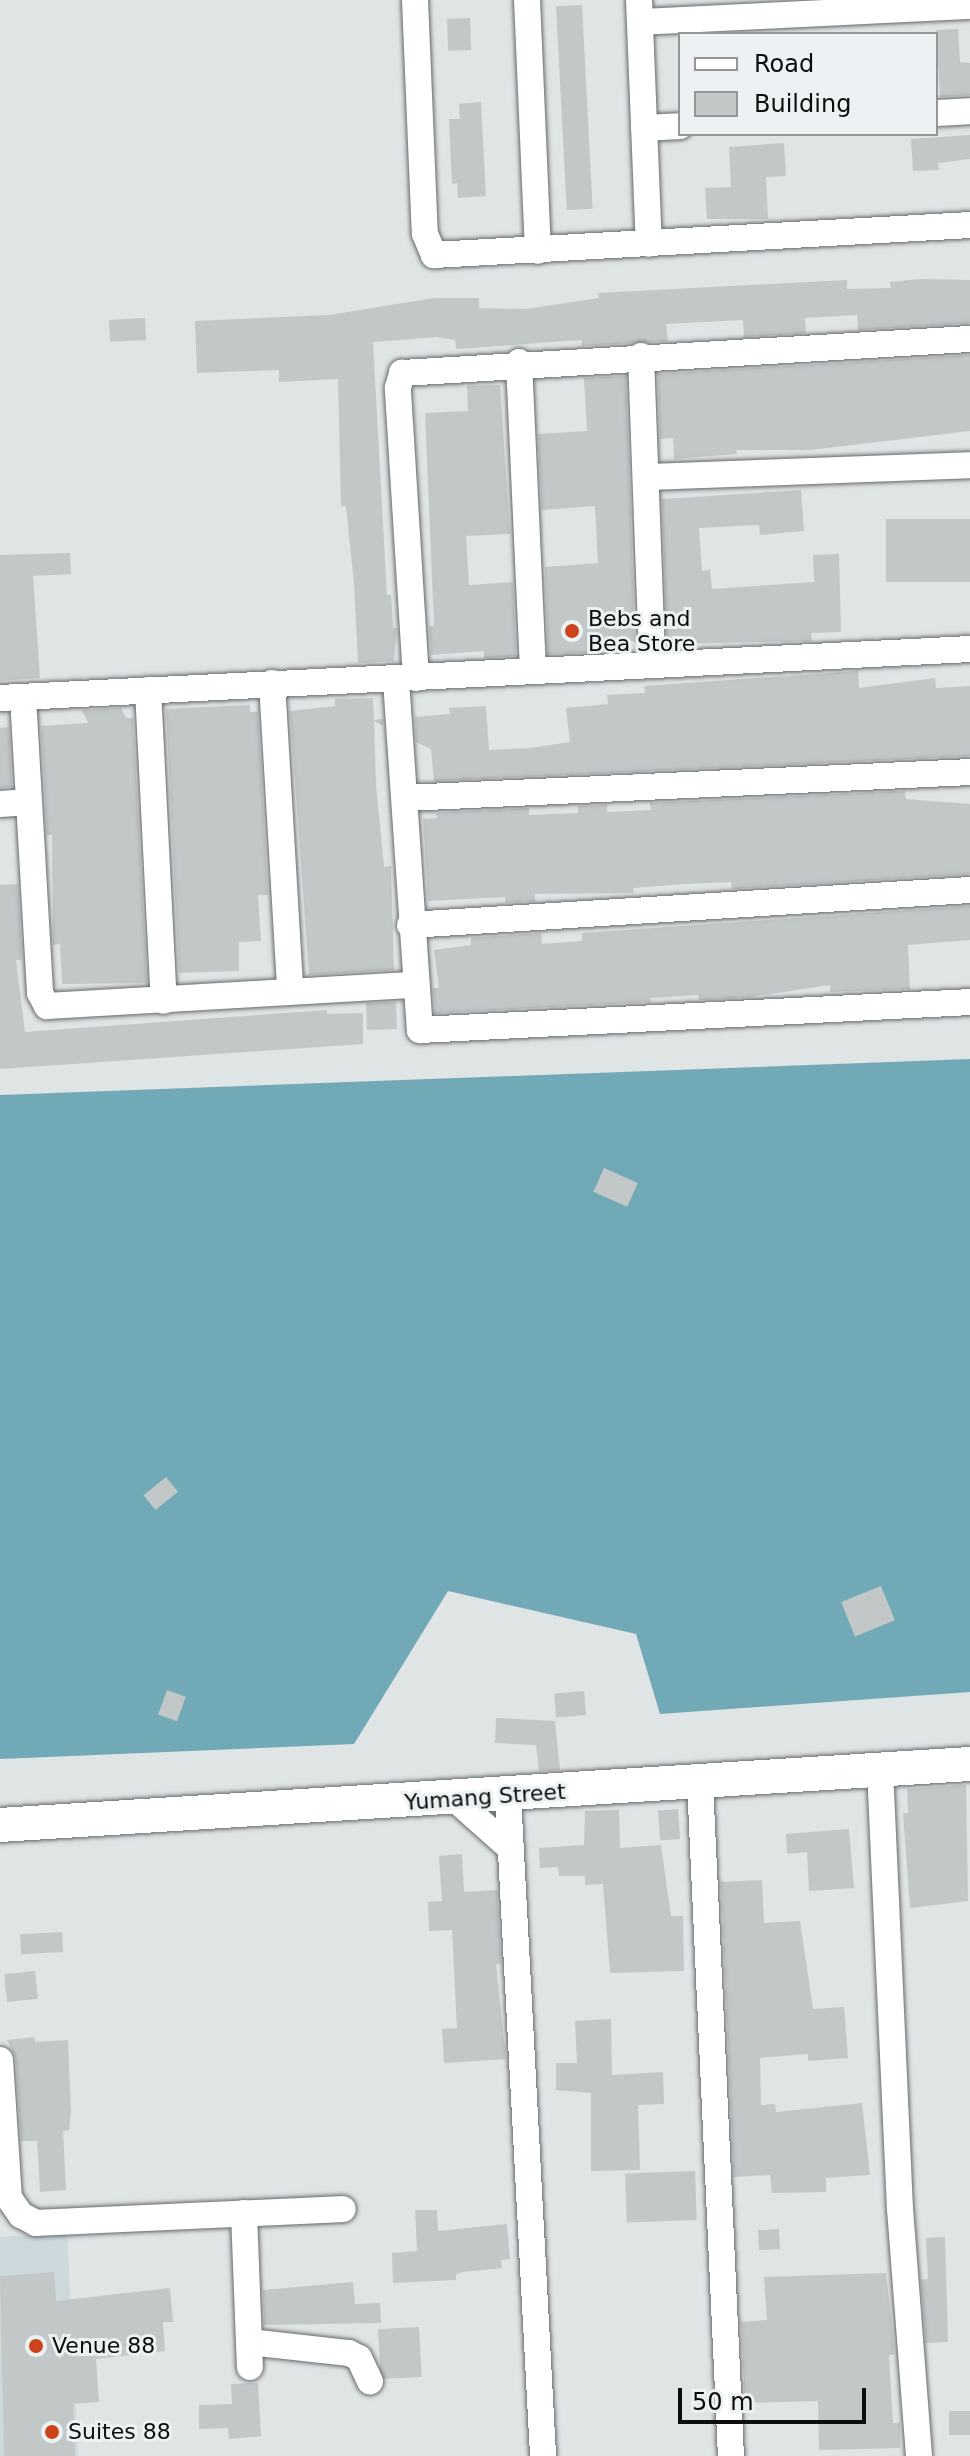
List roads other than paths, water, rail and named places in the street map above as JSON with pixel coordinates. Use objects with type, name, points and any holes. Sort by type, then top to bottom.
[{"type":"main road","name":"Yumang Street","points":[[0,1825],[508,1796],[970,1764]]},
{"type":"street","points":[[415,0],[426,244],[442,257],[970,225]]},
{"type":"street","points":[[527,0],[538,251]]},
{"type":"street","points":[[649,244],[640,11],[970,6]]},
{"type":"street","points":[[938,113],[970,111]]},
{"type":"street","points":[[644,128],[678,126]]},
{"type":"street","points":[[970,339],[412,369],[398,378],[406,679],[405,798],[416,1021],[420,1030],[431,1034],[970,1002]]},
{"type":"street","points":[[641,356],[648,477],[652,662]]},
{"type":"street","points":[[519,362],[533,669]]},
{"type":"street","points":[[648,477],[970,465]]},
{"type":"street","points":[[414,985],[290,989],[56,1007],[42,1002],[29,802],[12,697],[406,679],[652,662],[970,649]]},
{"type":"street","points":[[272,683],[290,989]]},
{"type":"street","points":[[148,690],[164,1001]]},
{"type":"street","points":[[405,798],[970,772]]},
{"type":"street","points":[[0,804],[29,802]]},
{"type":"street","points":[[410,925],[970,890]]},
{"type":"street","points":[[880,1769],[900,2209],[919,2456]]},
{"type":"street","points":[[700,1782],[731,2456]]},
{"type":"street","points":[[508,1796],[543,2456]]},
{"type":"street","points":[[455,1799],[510,1848]]},
{"type":"street","points":[[0,2060],[9,2198],[21,2215],[36,2223],[343,2209]]},
{"type":"street","points":[[244,2213],[250,2354],[349,2353],[359,2358],[370,2382]]},
{"type":"place","name":"Bebs and Bea Store","points":[[572,631]]},
{"type":"place","name":"Venue 88","points":[[36,2346]]},
{"type":"place","name":"Suites 88","points":[[52,2432]]}]
